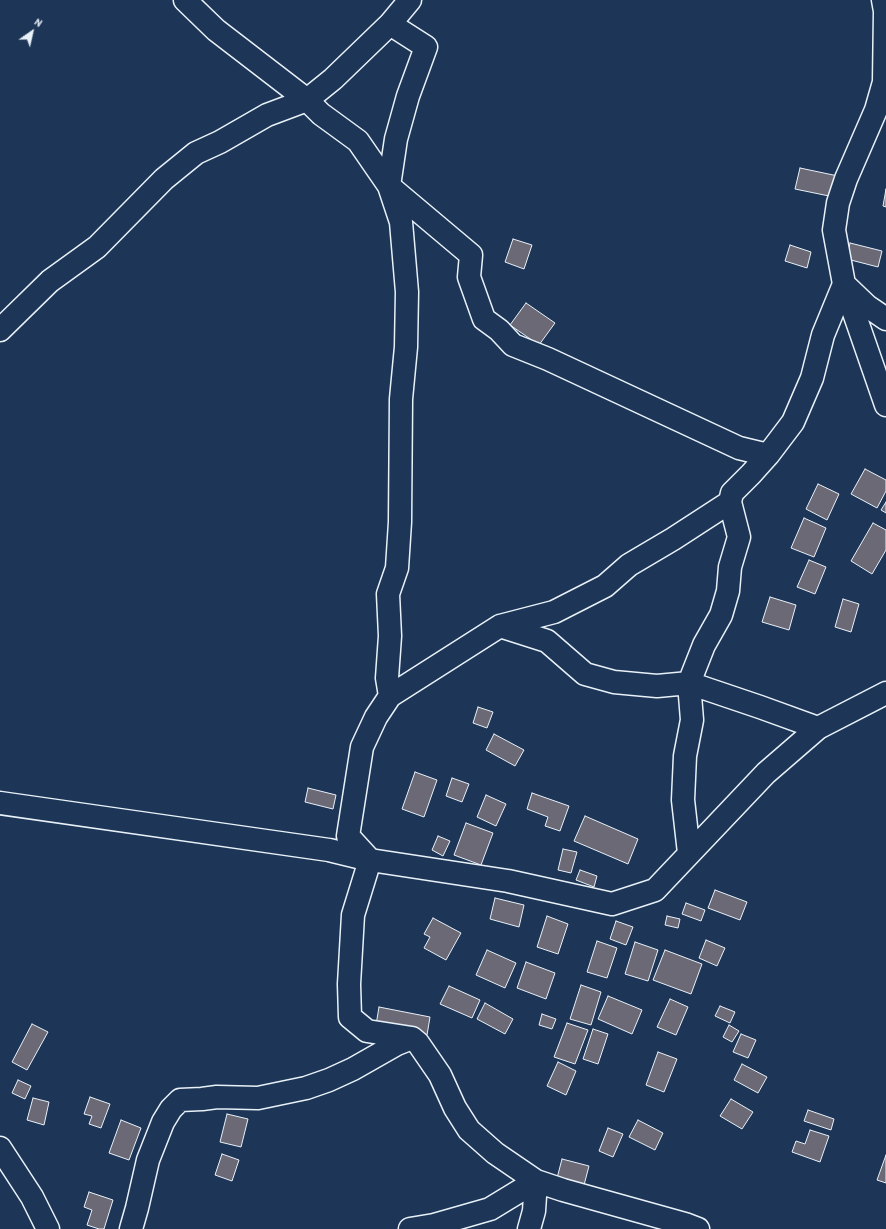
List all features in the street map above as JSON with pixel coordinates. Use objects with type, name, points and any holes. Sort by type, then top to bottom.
[{"type":"street","points":[[184,0],[216,30],[307,100],[321,114],[358,141],[389,186],[471,255],[469,277],[484,319],[499,330],[513,345],[548,359],[739,448],[768,455]]},
{"type":"street","points":[[0,330],[50,281],[97,247],[164,179],[196,153],[220,142],[267,115],[307,100],[333,79],[390,24],[410,0]]},
{"type":"street","points":[[883,0],[885,11],[885,82],[876,110],[846,179],[838,203],[834,230],[844,284],[886,405]]},
{"type":"street","points":[[390,24],[426,47],[408,96],[396,139],[389,186],[401,222],[406,292],[406,347],[401,399],[400,522],[397,568],[388,594],[390,636],[387,678],[390,696]]},
{"type":"street","points":[[844,284],[867,306],[886,319]]},
{"type":"street","points":[[689,853],[683,800],[685,756],[692,720],[689,683],[704,645],[721,615],[728,591],[730,567],[739,537],[730,502],[732,493],[768,455],[793,422],[812,378],[823,335],[844,284]]},
{"type":"street","points":[[370,860],[348,836],[362,747],[376,717],[390,696],[500,626],[554,612],[605,586],[629,565],[673,539],[730,502]]},
{"type":"street","points":[[500,626],[547,641],[585,674],[614,682],[657,686],[689,683],[818,728]]},
{"type":"street","points":[[0,803],[329,850],[370,860],[508,881],[612,904],[655,890],[766,773],[818,728],[886,693]]},
{"type":"street","points":[[370,860],[353,915],[349,984],[350,1017],[367,1031],[412,1038],[418,1043],[440,1076],[455,1108],[469,1130],[495,1152],[536,1181],[698,1229]]},
{"type":"street","points":[[131,1229],[148,1160],[163,1122],[170,1110],[180,1100],[217,1097],[258,1098],[306,1088],[329,1080],[353,1069],[398,1044],[412,1038]]},
{"type":"street","points":[[0,1148],[32,1197],[48,1229]]},
{"type":"street","points":[[410,1229],[434,1225],[490,1209],[536,1181]]},
{"type":"street","points":[[529,1229],[534,1210],[536,1181]]},
{"type":"building","points":[[800,168],[838,176],[834,197],[795,189]]},
{"type":"building","points":[[886,189],[886,207],[883,206]]},
{"type":"building","points":[[513,239],[532,245],[524,269],[505,262]]},
{"type":"building","points":[[850,243],[882,251],[878,267],[847,259]]},
{"type":"building","points":[[790,245],[811,252],[807,268],[785,261]]},
{"type":"building","points":[[526,303],[555,323],[539,345],[510,325]]},
{"type":"building","points":[[865,469],[886,480],[886,491],[877,508],[851,494]]},
{"type":"building","points":[[818,484],[839,494],[827,520],[806,509]]},
{"type":"building","points":[[886,502],[886,513],[881,510]]},
{"type":"building","points":[[804,518],[826,528],[814,557],[791,548]]},
{"type":"building","points":[[873,523],[886,530],[886,550],[872,574],[851,561]]},
{"type":"building","points":[[809,560],[826,567],[815,594],[797,587]]},
{"type":"building","points":[[770,597],[796,605],[789,630],[762,622]]},
{"type":"building","points":[[843,599],[859,604],[851,632],[835,627]]},
{"type":"building","points":[[478,707],[493,712],[487,728],[473,723]]},
{"type":"building","points":[[494,734],[524,750],[515,766],[486,750]]},
{"type":"building","points":[[415,772],[437,780],[424,817],[402,809]]},
{"type":"building","points":[[452,778],[469,784],[462,802],[446,796]]},
{"type":"building","points":[[308,788],[336,795],[333,809],[305,802]]},
{"type":"building","points":[[532,793],[569,806],[560,831],[545,826],[548,817],[527,809]]},
{"type":"building","points":[[486,795],[506,804],[496,826],[477,817]]},
{"type":"building","points":[[585,816],[638,839],[628,864],[574,841]]},
{"type":"building","points":[[466,823],[493,833],[481,865],[454,855]]},
{"type":"building","points":[[438,836],[450,841],[443,856],[432,850]]},
{"type":"building","points":[[563,849],[577,852],[571,873],[558,870]]},
{"type":"building","points":[[580,870],[597,876],[594,887],[576,880]]},
{"type":"building","points":[[715,890],[747,902],[740,920],[708,908]]},
{"type":"building","points":[[495,898],[524,905],[519,927],[490,919]]},
{"type":"building","points":[[686,903],[705,910],[701,921],[682,914]]},
{"type":"building","points":[[547,916],[568,924],[558,954],[537,947]]},
{"type":"building","points":[[667,916],[680,919],[678,928],[665,925]]},
{"type":"building","points":[[433,918],[461,933],[446,960],[424,948],[430,937],[424,934]]},
{"type":"building","points":[[616,921],[633,927],[626,945],[610,939]]},
{"type":"building","points":[[706,940],[725,948],[717,966],[699,958]]},
{"type":"building","points":[[597,941],[617,948],[607,978],[587,972]]},
{"type":"building","points":[[635,942],[658,950],[648,981],[625,974]]},
{"type":"building","points":[[487,950],[516,963],[505,988],[476,975]]},
{"type":"building","points":[[665,950],[702,964],[691,994],[653,980]]},
{"type":"building","points":[[526,962],[555,973],[546,999],[517,988]]},
{"type":"building","points":[[581,985],[601,992],[591,1025],[570,1019]]},
{"type":"building","points":[[449,986],[480,1000],[472,1018],[440,1004]]},
{"type":"building","points":[[608,996],[642,1010],[632,1034],[598,1019]]},
{"type":"building","points":[[670,999],[688,1007],[676,1035],[657,1027]]},
{"type":"building","points":[[485,1003],[513,1019],[505,1034],[477,1019]]},
{"type":"building","points":[[720,1006],[735,1012],[730,1023],[715,1016]]},
{"type":"building","points":[[379,1007],[430,1017],[427,1035],[376,1025]]},
{"type":"building","points":[[542,1014],[556,1019],[552,1029],[539,1025]]},
{"type":"building","points":[[567,1023],[588,1030],[575,1064],[554,1057]]},
{"type":"building","points":[[32,1024],[48,1032],[27,1070],[12,1062]]},
{"type":"building","points":[[729,1025],[739,1031],[732,1042],[723,1037]]},
{"type":"building","points":[[593,1029],[608,1034],[598,1064],[583,1059]]},
{"type":"building","points":[[741,1034],[756,1040],[748,1058],[733,1052]]},
{"type":"building","points":[[658,1052],[677,1059],[664,1092],[646,1085]]},
{"type":"building","points":[[558,1062],[576,1071],[566,1095],[547,1086]]},
{"type":"building","points":[[742,1064],[767,1077],[758,1093],[734,1080]]},
{"type":"building","points":[[18,1080],[31,1086],[25,1099],[12,1093]]},
{"type":"building","points":[[90,1097],[110,1104],[101,1128],[89,1124],[92,1116],[84,1114]]},
{"type":"building","points":[[33,1098],[49,1102],[44,1125],[27,1120]]},
{"type":"building","points":[[731,1099],[753,1112],[742,1129],[720,1116]]},
{"type":"building","points":[[808,1110],[834,1119],[831,1130],[804,1121]]},
{"type":"building","points":[[227,1114],[248,1119],[241,1147],[220,1142]]},
{"type":"building","points":[[121,1120],[141,1128],[129,1160],[109,1153]]},
{"type":"building","points":[[638,1120],[663,1133],[655,1150],[629,1137]]},
{"type":"building","points":[[608,1128],[623,1134],[613,1157],[599,1151]]},
{"type":"building","points":[[810,1130],[829,1136],[820,1162],[792,1152],[796,1141],[805,1144]]},
{"type":"building","points":[[222,1154],[239,1160],[232,1181],[215,1175]]},
{"type":"building","points":[[886,1155],[886,1183],[877,1180]]},
{"type":"building","points":[[562,1159],[589,1166],[583,1189],[556,1182]]},
{"type":"building","points":[[89,1192],[113,1200],[104,1229],[87,1225],[92,1210],[84,1207]]}]
